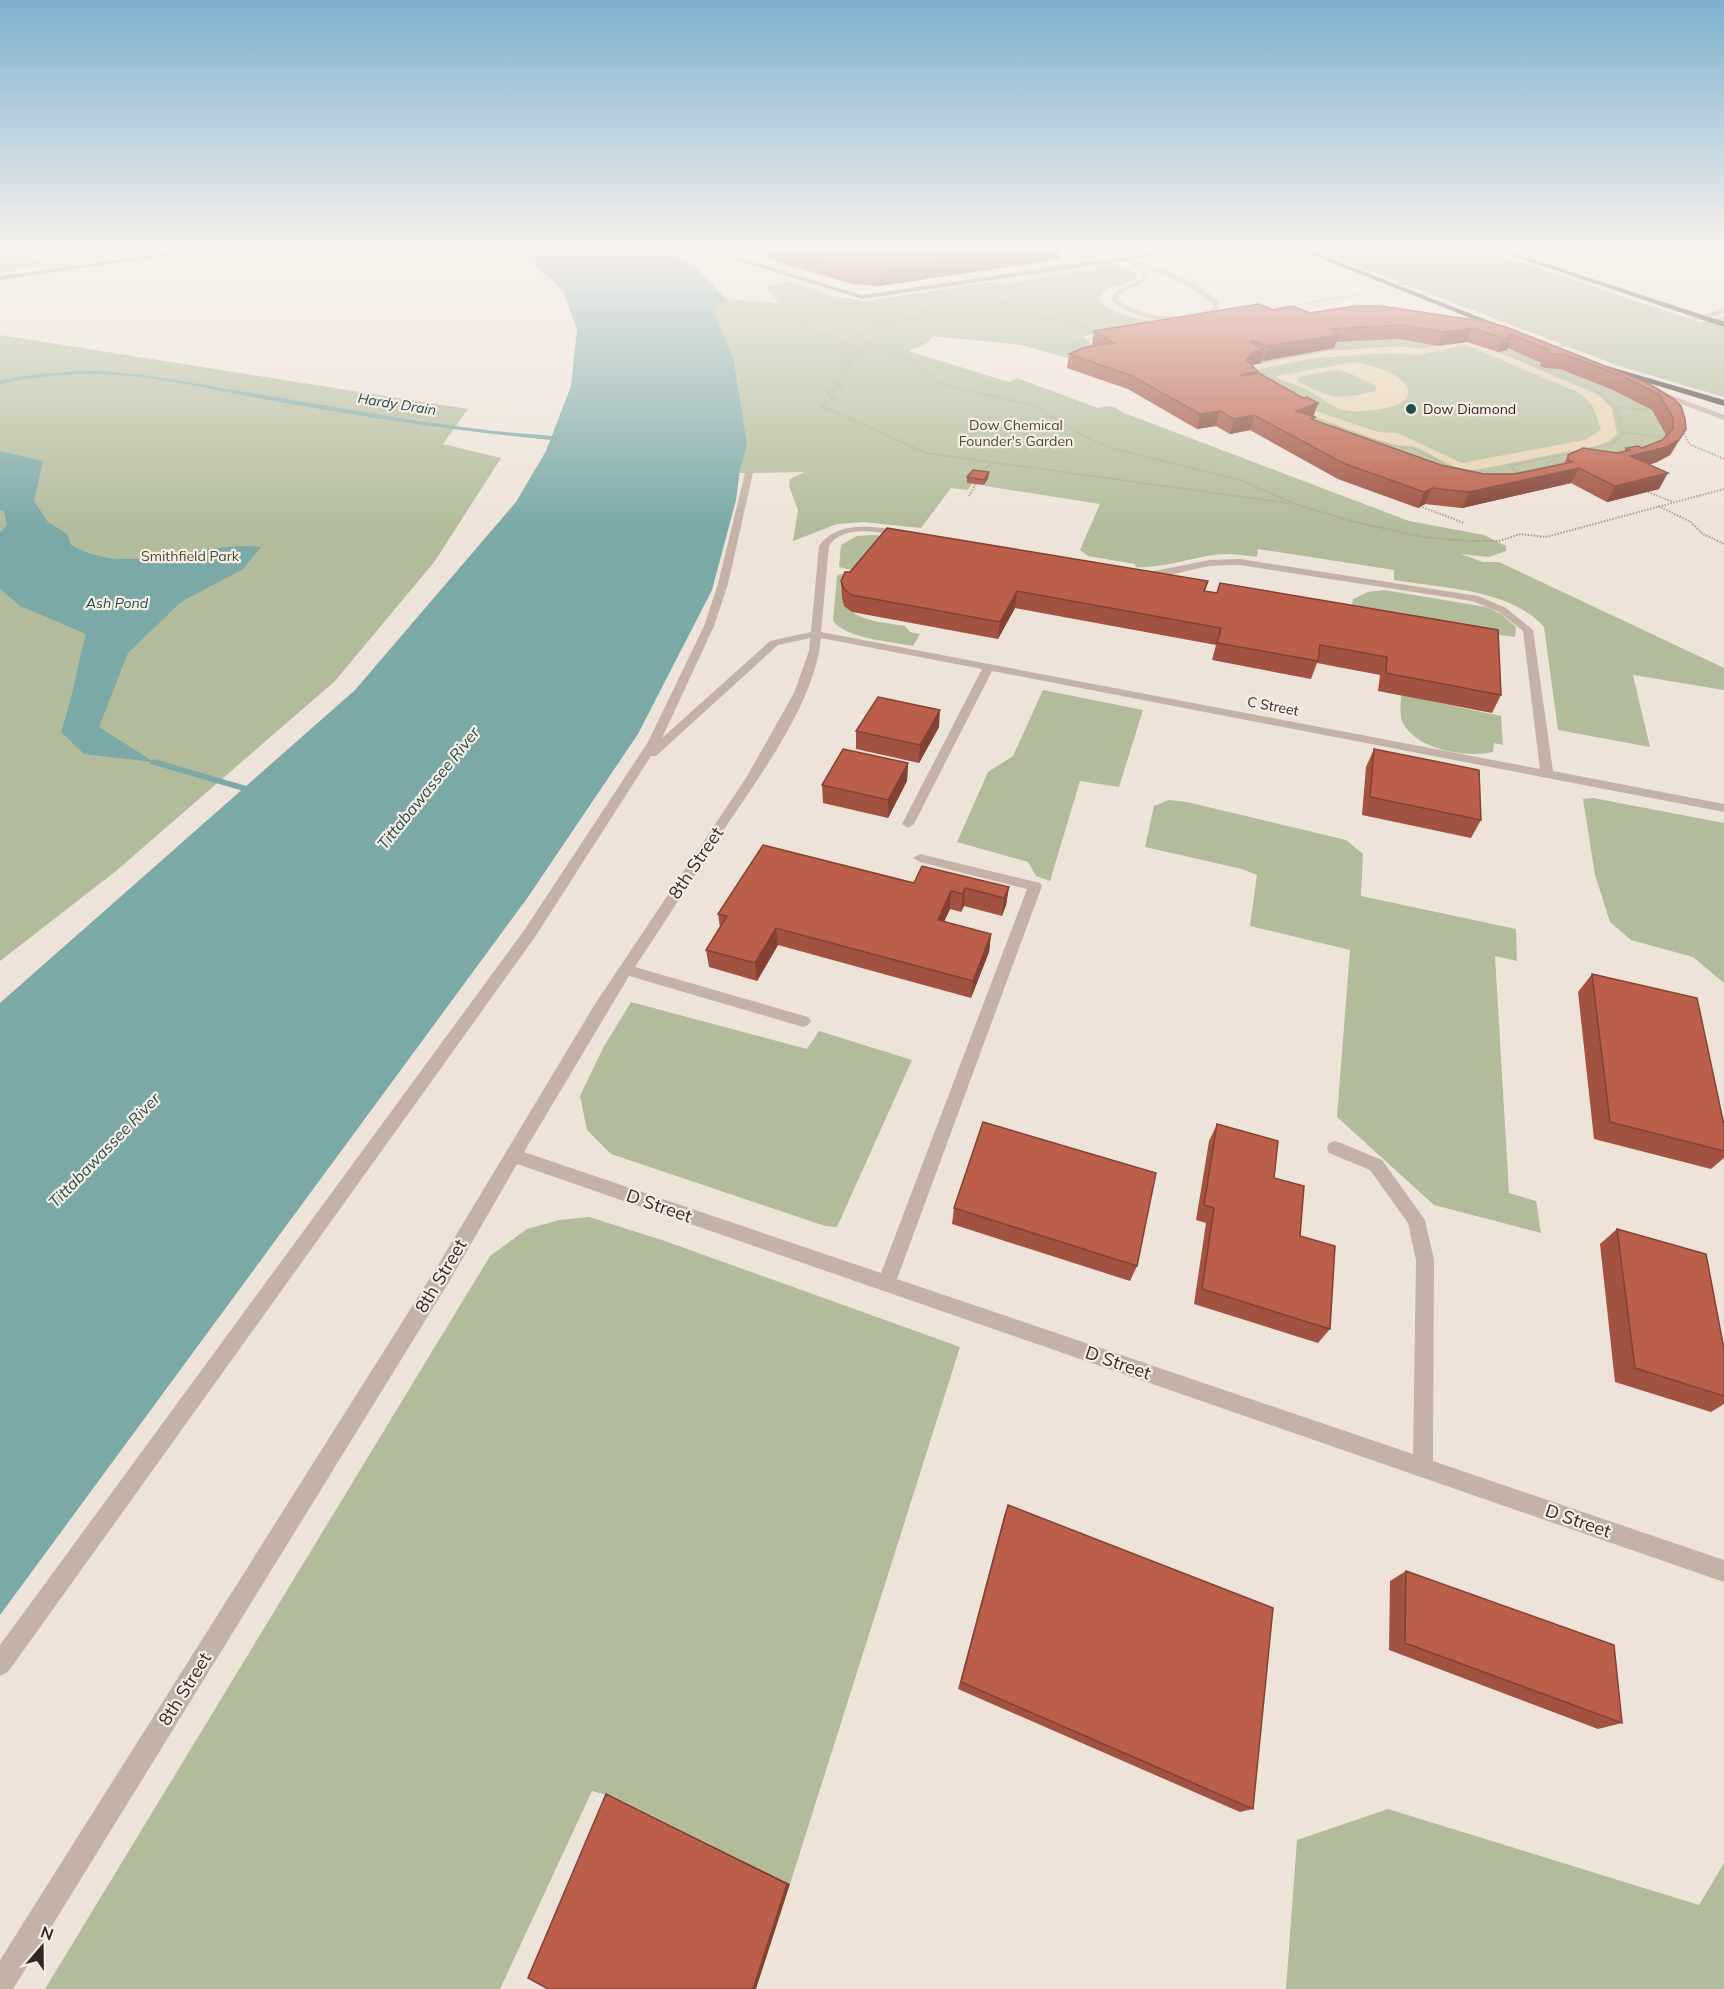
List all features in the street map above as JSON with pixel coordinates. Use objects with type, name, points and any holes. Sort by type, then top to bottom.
[{"type":"highway","points":[[1541,343],[1575,357],[1724,403]]},
{"type":"street","points":[[1551,347],[1578,342]]},
{"type":"street","points":[[1575,357],[1650,390],[1724,418]]},
{"type":"street","points":[[0,1664],[530,933],[654,742],[708,626],[723,584],[749,473]]},
{"type":"street","name":"8th Street","points":[[0,1985],[436,1286],[600,1008],[752,778],[785,722],[814,651],[826,539],[839,532],[858,529],[915,536]]},
{"type":"street","points":[[1134,572],[1154,574],[1210,563],[1240,562],[1474,598],[1498,606],[1515,617],[1528,630],[1547,774]]},
{"type":"street","points":[[640,764],[774,643],[816,634]]},
{"type":"street","name":"C Street","points":[[816,634],[1724,808]]},
{"type":"street","points":[[908,824],[988,668]]},
{"type":"street","points":[[886,1284],[1035,886],[920,858]]},
{"type":"street","points":[[625,970],[803,1021]]},
{"type":"street","points":[[1335,1148],[1376,1165],[1416,1220],[1425,1260],[1423,1468]]},
{"type":"street","name":"D Street","points":[[513,1155],[1724,1571]]},
{"type":"path","points":[[841,342],[861,350]]},
{"type":"path","points":[[867,342],[918,365],[936,382],[957,389],[1035,406],[1085,437],[1113,449],[1241,480],[1294,504]]},
{"type":"path","points":[[1080,342],[1072,346],[1085,352]]},
{"type":"path","points":[[1325,342],[1334,349]]},
{"type":"path","points":[[871,343],[843,362],[851,364],[839,372],[846,375],[833,383],[841,386],[827,394],[834,397],[821,406],[926,453],[1294,504],[1391,530],[1468,541],[1499,541],[1520,534],[1546,537],[1724,489]]},
{"type":"path","points":[[1330,343],[1338,349]]},
{"type":"path","points":[[1257,362],[1334,349],[1400,345],[1418,348],[1443,343]]},
{"type":"path","points":[[1503,347],[1505,347],[1498,346],[1504,350],[1499,351],[1593,389],[1605,395],[1616,406],[1622,432],[1619,438],[1613,443],[1588,450]]},
{"type":"path","points":[[1256,358],[1262,362]]},
{"type":"path","points":[[1616,406],[1648,410]]},
{"type":"path","points":[[1680,423],[1689,444],[1724,459]]},
{"type":"path","points":[[1332,425],[1392,446],[1412,448],[1449,468]]},
{"type":"path","points":[[1622,432],[1673,437],[1672,445]]},
{"type":"path","points":[[1527,477],[1508,466],[1577,453]]},
{"type":"path","points":[[1554,457],[1557,459],[1549,462],[1543,468],[1551,469],[1554,464],[1573,461],[1560,466]]},
{"type":"path","points":[[969,496],[991,462]]},
{"type":"path","points":[[1468,472],[1484,471],[1494,476]]},
{"type":"path","points":[[1648,492],[1673,502]]},
{"type":"path","points":[[1410,502],[1464,523]]},
{"type":"path","points":[[1658,506],[1691,522],[1703,534],[1724,544]]},
{"type":"green space","name":"Smithfield Park","points":[[0,342],[43,342],[468,409],[443,444],[501,458],[435,561],[335,681],[116,871],[0,961]]},
{"type":"green space","name":"Dow Chemical Founder's Garden","points":[[726,342],[928,342],[909,351],[1009,382],[1017,378],[1098,408],[1109,406],[1115,408],[1409,521],[1484,535],[1506,546],[1506,551],[1489,557],[1461,554],[1483,562],[1499,562],[1724,668],[1724,690],[1633,675],[1650,747],[1558,730],[1544,627],[1530,614],[1513,605],[1475,592],[1394,580],[1394,570],[1258,549],[1257,557],[1232,554],[1205,556],[1148,567],[1136,567],[1135,564],[1088,556],[1080,550],[1100,504],[985,486],[987,478],[968,483],[972,483],[968,490],[951,488],[921,528],[863,522],[837,524],[793,541],[798,510],[789,486],[790,479],[805,472],[740,473],[738,383],[734,360]]},
{"type":"green space","points":[[990,342],[1089,342],[1092,345],[1229,342],[1496,342],[1640,397],[1676,434],[1677,445],[1670,455],[1657,462],[1623,472],[1659,489],[1607,502],[1571,483],[1462,508],[1426,504],[1418,508],[1338,479],[1250,430],[1230,434],[1216,426],[1197,429],[1128,389],[1067,368],[1071,359],[1021,345]]},
{"type":"green space","points":[[1556,342],[1724,342],[1724,397],[1619,366]]},
{"type":"green space","points":[[857,536],[891,537],[863,573],[839,567],[841,545]]},
{"type":"green space","points":[[840,574],[860,577],[842,598],[852,612],[869,620],[905,626],[910,632],[920,634],[913,646],[858,635],[839,627],[833,621],[837,576]]},
{"type":"green space","points":[[1384,590],[1486,607],[1501,614],[1516,627],[1515,637],[1350,616],[1353,599],[1368,592]]},
{"type":"green space","points":[[1043,690],[1143,710],[1119,787],[1080,781],[1050,881],[1036,876],[1028,862],[957,842],[988,772],[1013,756]]},
{"type":"green space","points":[[1401,695],[1501,716],[1503,745],[1494,743],[1493,752],[1482,754],[1456,753],[1431,746],[1419,740],[1403,723]]},
{"type":"green space","points":[[1593,798],[1724,823],[1724,983],[1693,957],[1631,940],[1610,922],[1595,875],[1583,799]]},
{"type":"green space","points":[[1169,800],[1187,802],[1346,840],[1363,854],[1361,896],[1516,929],[1517,961],[1495,956],[1509,1193],[1536,1201],[1541,1233],[1434,1205],[1337,1117],[1350,950],[1250,926],[1257,875],[1242,869],[1145,847],[1154,806]]},
{"type":"green space","points":[[631,1002],[807,1049],[819,1031],[912,1060],[837,1227],[825,1226],[611,1154],[587,1130],[580,1096],[603,1048]]},
{"type":"green space","points":[[589,1217],[665,1241],[960,1347],[790,1884],[614,1797],[592,1791],[500,1989],[45,1989],[490,1256],[527,1229],[559,1220]]},
{"type":"green space","points":[[1388,1809],[1699,1905],[1724,1863],[1724,1989],[1286,1989],[1297,1840]]},
{"type":"sand","points":[[1457,342],[1474,342],[1599,395],[1612,409],[1617,434],[1610,441],[1596,446],[1475,470],[1458,468],[1415,447],[1378,440],[1312,415],[1267,394],[1242,374],[1249,366],[1326,351],[1401,346],[1418,349]],"holes":[[[1466,345],[1582,395],[1595,411],[1601,430],[1584,440],[1462,463],[1397,433],[1378,432],[1307,408],[1258,381],[1253,375],[1260,369],[1315,358],[1389,353],[1419,355]]]},
{"type":"sand","points":[[1354,362],[1395,375],[1405,384],[1408,392],[1406,399],[1398,404],[1365,411],[1349,411],[1337,408],[1302,387],[1276,376]],"holes":[[[1335,370],[1349,373],[1376,386],[1376,391],[1352,396],[1335,396],[1297,381],[1299,377]]]},
{"type":"water","name":"Tittabawassee River","points":[[576,342],[727,342],[734,360],[747,445],[740,469],[736,500],[712,590],[638,734],[528,897],[0,1615],[0,1003],[355,690],[516,502],[546,451],[571,386]]},
{"type":"water","name":"Ash Pond","points":[[0,451],[43,461],[34,501],[48,522],[67,534],[71,545],[94,555],[117,559],[141,559],[237,546],[261,547],[243,569],[181,602],[128,653],[99,727],[154,762],[84,754],[61,732],[86,634],[20,606],[0,589],[0,533],[7,525],[4,511],[0,510]]},
{"type":"building","points":[[1112,342],[1251,342],[1264,349],[1253,352],[1246,360],[1258,371],[1240,375],[1259,373],[1303,398],[1307,397],[1318,403],[1296,411],[1315,417],[1311,419],[1441,465],[1484,474],[1514,474],[1572,462],[1568,460],[1568,455],[1583,448],[1617,453],[1630,450],[1626,448],[1638,446],[1642,448],[1662,440],[1673,429],[1673,418],[1660,395],[1620,375],[1566,355],[1551,354],[1547,352],[1549,350],[1530,342],[1544,342],[1648,383],[1681,406],[1686,429],[1679,440],[1666,447],[1630,456],[1668,473],[1615,486],[1579,468],[1469,492],[1432,488],[1424,492],[1343,463],[1254,415],[1234,419],[1220,411],[1200,414],[1130,375],[1069,354],[1085,347],[1114,343]]},
{"type":"building","points":[[1257,342],[1294,342],[1267,346]]},
{"type":"building","points":[[973,470],[989,472],[984,480],[967,477]]},
{"type":"building","points":[[887,528],[1208,581],[1204,591],[1217,593],[1220,583],[1498,630],[1501,695],[1386,673],[1387,657],[1320,645],[1318,661],[1217,643],[1221,628],[1017,591],[1000,622],[852,595],[844,589],[841,581],[845,572],[850,572]]},
{"type":"building","points":[[878,697],[940,710],[920,745],[856,731]]},
{"type":"building","points":[[843,749],[908,763],[888,800],[822,785]]},
{"type":"building","points":[[1374,749],[1479,770],[1481,820],[1370,797]]},
{"type":"building","points":[[763,845],[914,883],[922,866],[1009,887],[1004,898],[965,888],[963,894],[951,891],[938,920],[991,934],[973,981],[776,928],[755,963],[706,950],[727,916],[718,914]]},
{"type":"building","points":[[1592,974],[1697,998],[1724,1125],[1724,1151],[1610,1122]]},
{"type":"building","points":[[983,1122],[1156,1173],[1137,1266],[954,1208]]},
{"type":"building","points":[[1217,1124],[1278,1141],[1274,1178],[1304,1186],[1300,1236],[1335,1246],[1330,1329],[1202,1289],[1214,1208],[1204,1205]]},
{"type":"building","points":[[1617,1229],[1706,1254],[1724,1349],[1724,1396],[1635,1368]]},
{"type":"building","points":[[1008,1505],[1273,1608],[1253,1809],[961,1682]]},
{"type":"building","points":[[1406,1571],[1614,1645],[1622,1723],[1405,1643]]},
{"type":"building","points":[[606,1794],[787,1884],[753,1989],[548,1989],[528,1978]]},
{"type":"waterway","name":"Hardy Drain","points":[[0,382],[66,373],[127,375],[424,424],[564,439]]},
{"type":"waterway","points":[[154,762],[257,792]]},
{"type":"place","name":"Dow Diamond","points":[[1411,409]]}]
